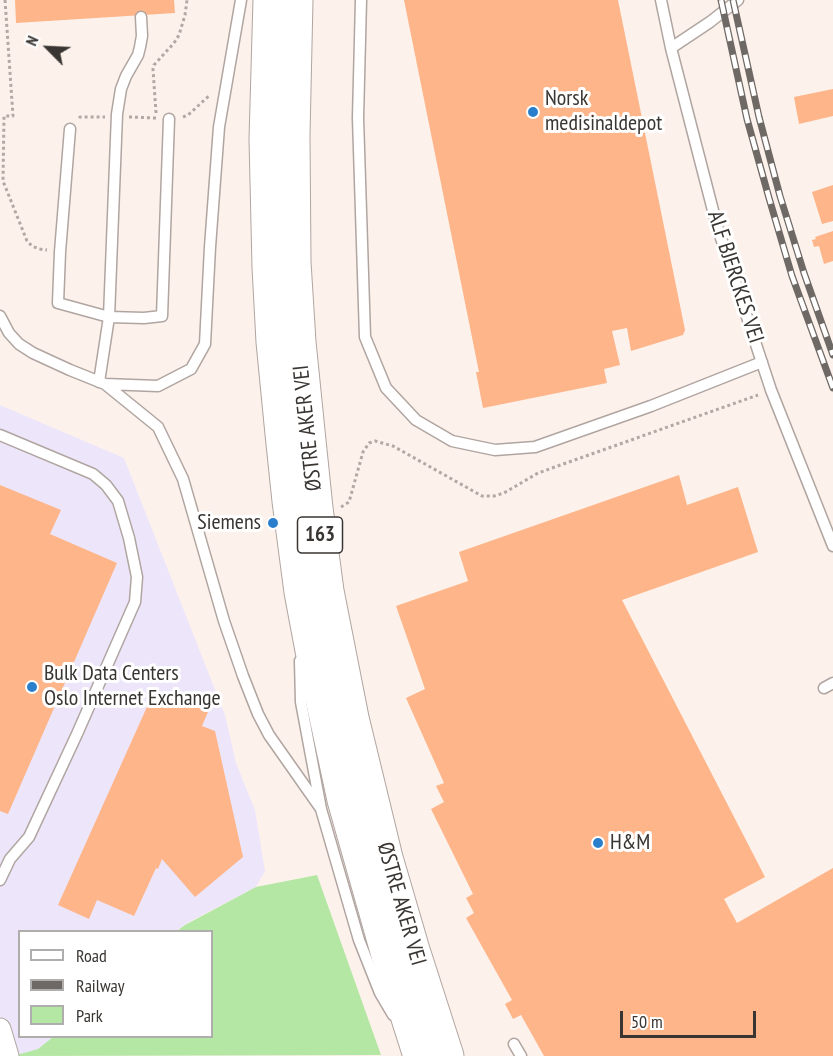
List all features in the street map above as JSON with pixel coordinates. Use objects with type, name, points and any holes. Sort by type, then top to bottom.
[{"type":"highway","name":"ØSTRE AKER VEI","points":[[270,0],[266,139],[269,267],[273,342],[289,501],[314,661],[344,801],[387,955],[419,1056]]},
{"type":"highway","name":"ØSTRE AKER VEI","points":[[296,0],[292,166],[296,296],[316,508],[327,591],[352,718],[386,858],[447,1056]]},
{"type":"street","points":[[0,1029],[8,1056]]},
{"type":"lane","points":[[102,383],[158,386],[190,369],[205,345],[219,127],[241,0]]},
{"type":"lane","points":[[361,0],[358,118],[365,337],[386,388],[416,420],[452,441],[495,450],[535,447],[651,406],[762,362]]},
{"type":"lane","name":"ALF BJERCKES VEI","points":[[661,0],[671,48],[717,226],[775,401],[833,546]]},
{"type":"lane","points":[[671,48],[738,0]]},
{"type":"lane","points":[[102,383],[109,317],[117,114],[121,89],[140,47],[141,17]]},
{"type":"lane","points":[[70,129],[58,303],[109,317],[144,318],[162,316],[169,118]]},
{"type":"lane","points":[[0,316],[9,333],[19,344],[43,358],[102,383],[158,427],[183,478],[224,621],[258,714],[269,735],[321,809]]},
{"type":"lane","points":[[0,435],[93,474],[106,485],[118,501],[137,577],[135,602],[77,734],[30,837],[10,859],[0,880]]},
{"type":"lane","points":[[302,592],[301,702],[321,809],[359,940],[380,993],[419,1056]]},
{"type":"lane","points":[[514,1044],[521,1056]]},
{"type":"path","points":[[5,0],[13,116],[4,116],[3,181],[27,241],[39,249],[60,252]]},
{"type":"path","points":[[156,118],[153,69],[156,61],[179,35],[187,0]]},
{"type":"path","points":[[169,118],[182,118],[188,115],[214,91]]},
{"type":"shaded area","points":[[0,405],[124,458],[225,715],[236,763],[255,810],[265,871],[256,887],[187,923],[178,930],[18,930],[18,1038],[53,1038],[38,1049],[13,1056],[0,1056]]},
{"type":"green space","points":[[317,875],[381,1055],[13,1056],[38,1049],[52,1038],[213,1038],[213,930],[178,930],[256,887]]},
{"type":"building","points":[[15,0],[174,0],[175,13],[16,23]]},
{"type":"building","name":"Norsk medisinaldepot","points":[[404,0],[618,0],[685,330],[683,335],[631,351],[627,328],[612,331],[620,365],[604,369],[607,383],[483,408],[476,372],[479,372]]},
{"type":"building","points":[[833,89],[833,116],[799,124],[794,97]]},
{"type":"building","points":[[833,185],[833,221],[822,224],[812,192]]},
{"type":"building","points":[[833,231],[833,261],[824,264],[819,246],[814,247],[812,240]]},
{"type":"building","name":"H&M","points":[[679,475],[687,505],[738,487],[758,552],[622,600],[765,877],[724,899],[737,923],[833,868],[833,1056],[544,1056],[521,1015],[513,1019],[505,1004],[512,1000],[466,918],[474,913],[466,898],[473,894],[431,809],[444,802],[436,786],[444,783],[406,698],[425,689],[396,606],[468,581],[459,552]]},
{"type":"building","name":"Bulk Data Centers Oslo Internet Exchange","points":[[0,485],[61,510],[50,534],[117,563],[8,814],[0,811]]},
{"type":"building","points":[[155,689],[208,712],[202,726],[215,731],[243,857],[195,897],[162,859],[134,916],[97,900],[89,919],[58,905]]},
{"type":"railway","points":[[721,0],[747,119],[769,198],[792,276],[833,388]]},
{"type":"railway","points":[[733,0],[759,117],[780,196],[833,355]]},
{"type":"place","name":"Norsk medisinaldepot","points":[[533,112]]},
{"type":"place","name":"Siemens","points":[[273,523]]},
{"type":"place","name":"Bulk Data Centers Oslo Internet Exchange","points":[[32,687]]},
{"type":"place","name":"H&M","points":[[598,843]]}]
